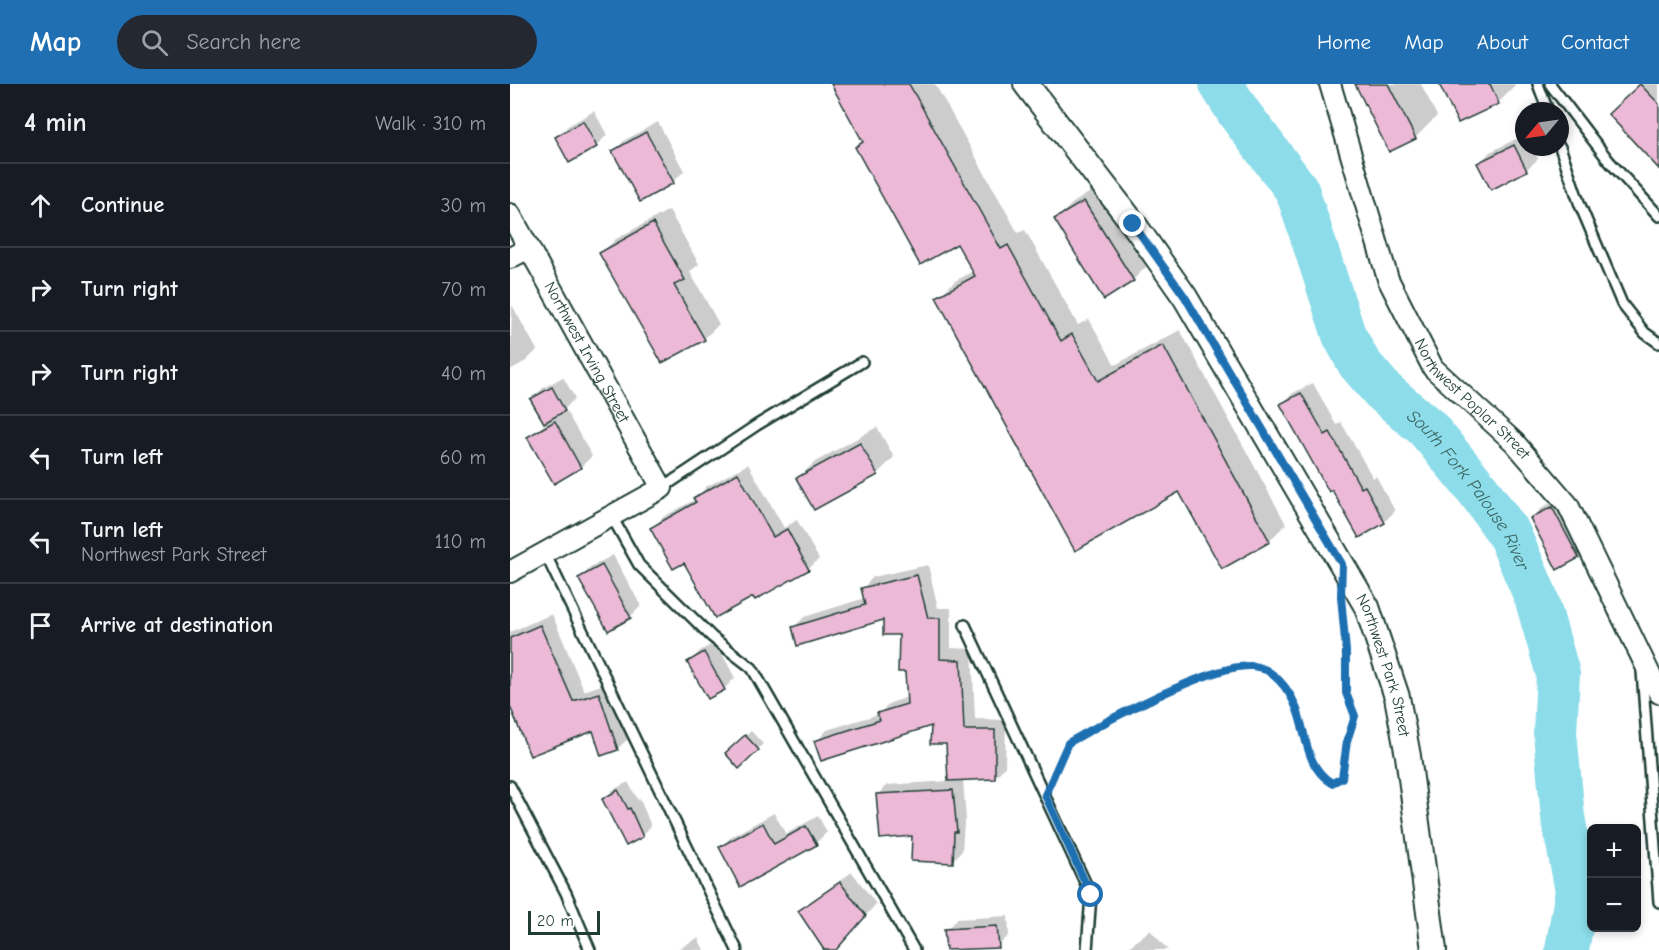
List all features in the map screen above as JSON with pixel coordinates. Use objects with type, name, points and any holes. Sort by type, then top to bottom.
[{"type":"street","name":"Northwest Park Street","points":[[1026,84],[1133,224],[1185,297],[1367,607],[1397,697],[1408,756],[1434,950]]},
{"type":"street","name":"Northwest Poplar Street","points":[[1330,84],[1388,279],[1433,368],[1514,442],[1568,505],[1659,693]]},
{"type":"street","name":"Northwest Irving Street","points":[[510,214],[662,488]]},
{"type":"street","points":[[510,258],[529,248]]},
{"type":"street","points":[[510,572],[662,488]]},
{"type":"lane","points":[[1538,84],[1545,102]]},
{"type":"lane","points":[[1550,84],[1609,161],[1659,216]]},
{"type":"lane","points":[[1563,156],[1580,205],[1622,304],[1645,333],[1659,343]]},
{"type":"lane","points":[[662,488],[757,425],[862,362]]},
{"type":"lane","points":[[612,517],[639,565],[712,637],[752,668],[914,950]]},
{"type":"lane","points":[[545,553],[737,950]]},
{"type":"lane","points":[[965,625],[1091,895],[1087,950]]},
{"type":"lane","points":[[1642,660],[1659,902]]},
{"type":"lane","points":[[510,786],[566,893],[590,950]]},
{"type":"path","points":[[1045,795],[1068,743],[1208,674],[1252,666],[1276,676],[1296,706],[1310,757],[1321,776],[1332,783],[1342,778],[1347,741],[1355,716],[1346,693],[1346,651],[1342,608]]},
{"type":"building","points":[[831,84],[909,84],[1001,249],[1008,245],[1061,341],[1072,334],[1098,381],[1163,345],[1270,542],[1222,569],[1179,492],[1075,551],[936,297],[975,276],[957,244],[920,265],[855,147],[863,142]]},
{"type":"building","points":[[1355,84],[1388,84],[1416,139],[1389,152]]},
{"type":"building","points":[[1439,84],[1490,84],[1499,104],[1458,123]]},
{"type":"building","points":[[1640,84],[1659,104],[1659,169],[1608,114]]},
{"type":"building","points":[[583,121],[597,147],[569,163],[555,137]]},
{"type":"building","points":[[646,132],[674,183],[640,202],[612,151]]},
{"type":"building","points":[[1514,145],[1515,156],[1520,156],[1527,171],[1491,190],[1477,163]]},
{"type":"building","points":[[1084,201],[1134,281],[1104,300],[1054,219]]},
{"type":"building","points":[[653,223],[685,280],[674,285],[705,340],[662,363],[599,253]]},
{"type":"building","points":[[552,387],[565,411],[544,423],[530,399]]},
{"type":"building","points":[[1301,393],[1325,435],[1330,432],[1361,488],[1365,486],[1385,523],[1359,538],[1332,490],[1329,492],[1280,404]]},
{"type":"building","points":[[555,421],[581,468],[554,484],[527,437]]},
{"type":"building","points":[[860,443],[878,475],[814,510],[796,478]]},
{"type":"building","points":[[738,473],[773,537],[787,529],[809,570],[755,600],[753,597],[715,618],[684,563],[673,569],[650,528],[696,502],[693,498]]},
{"type":"building","points":[[1552,507],[1579,558],[1557,570],[1530,518]]},
{"type":"building","points":[[602,565],[631,618],[608,631],[578,578]]},
{"type":"building","points":[[917,575],[928,618],[940,618],[940,659],[961,660],[964,730],[995,730],[995,779],[948,781],[946,744],[930,744],[931,726],[821,761],[814,741],[880,720],[877,713],[907,704],[905,672],[898,672],[899,635],[883,635],[883,620],[797,646],[792,627],[865,605],[861,588]]},
{"type":"building","points":[[540,625],[573,701],[599,693],[618,750],[601,756],[593,731],[530,756],[510,706],[510,638]]},
{"type":"building","points":[[704,652],[725,690],[708,699],[687,662]]},
{"type":"building","points":[[745,735],[759,750],[739,769],[725,753]]},
{"type":"building","points":[[618,790],[628,809],[630,808],[643,837],[626,846],[602,799]]},
{"type":"building","points":[[953,790],[957,832],[954,832],[953,863],[911,861],[912,836],[880,839],[876,794]]},
{"type":"building","points":[[763,823],[774,844],[806,826],[817,845],[740,887],[719,847]]},
{"type":"building","points":[[840,882],[866,916],[836,950],[824,950],[798,911]]},
{"type":"building","points":[[997,926],[999,948],[946,950],[944,929]]},
{"type":"waterway","name":"South Fork Palouse River","points":[[1221,84],[1239,113],[1297,190],[1344,335],[1359,363],[1383,391],[1427,428],[1479,491],[1509,534],[1536,597],[1558,674],[1555,733],[1563,817],[1577,891],[1567,950]]},
{"type":"route","points":[[1091,895],[1045,795],[1068,743],[1096,727],[1208,674],[1252,666],[1276,676],[1296,706],[1310,757],[1321,776],[1332,783],[1342,778],[1347,741],[1355,716],[1346,693],[1346,651],[1341,597],[1342,564],[1185,297],[1133,224]]}]
